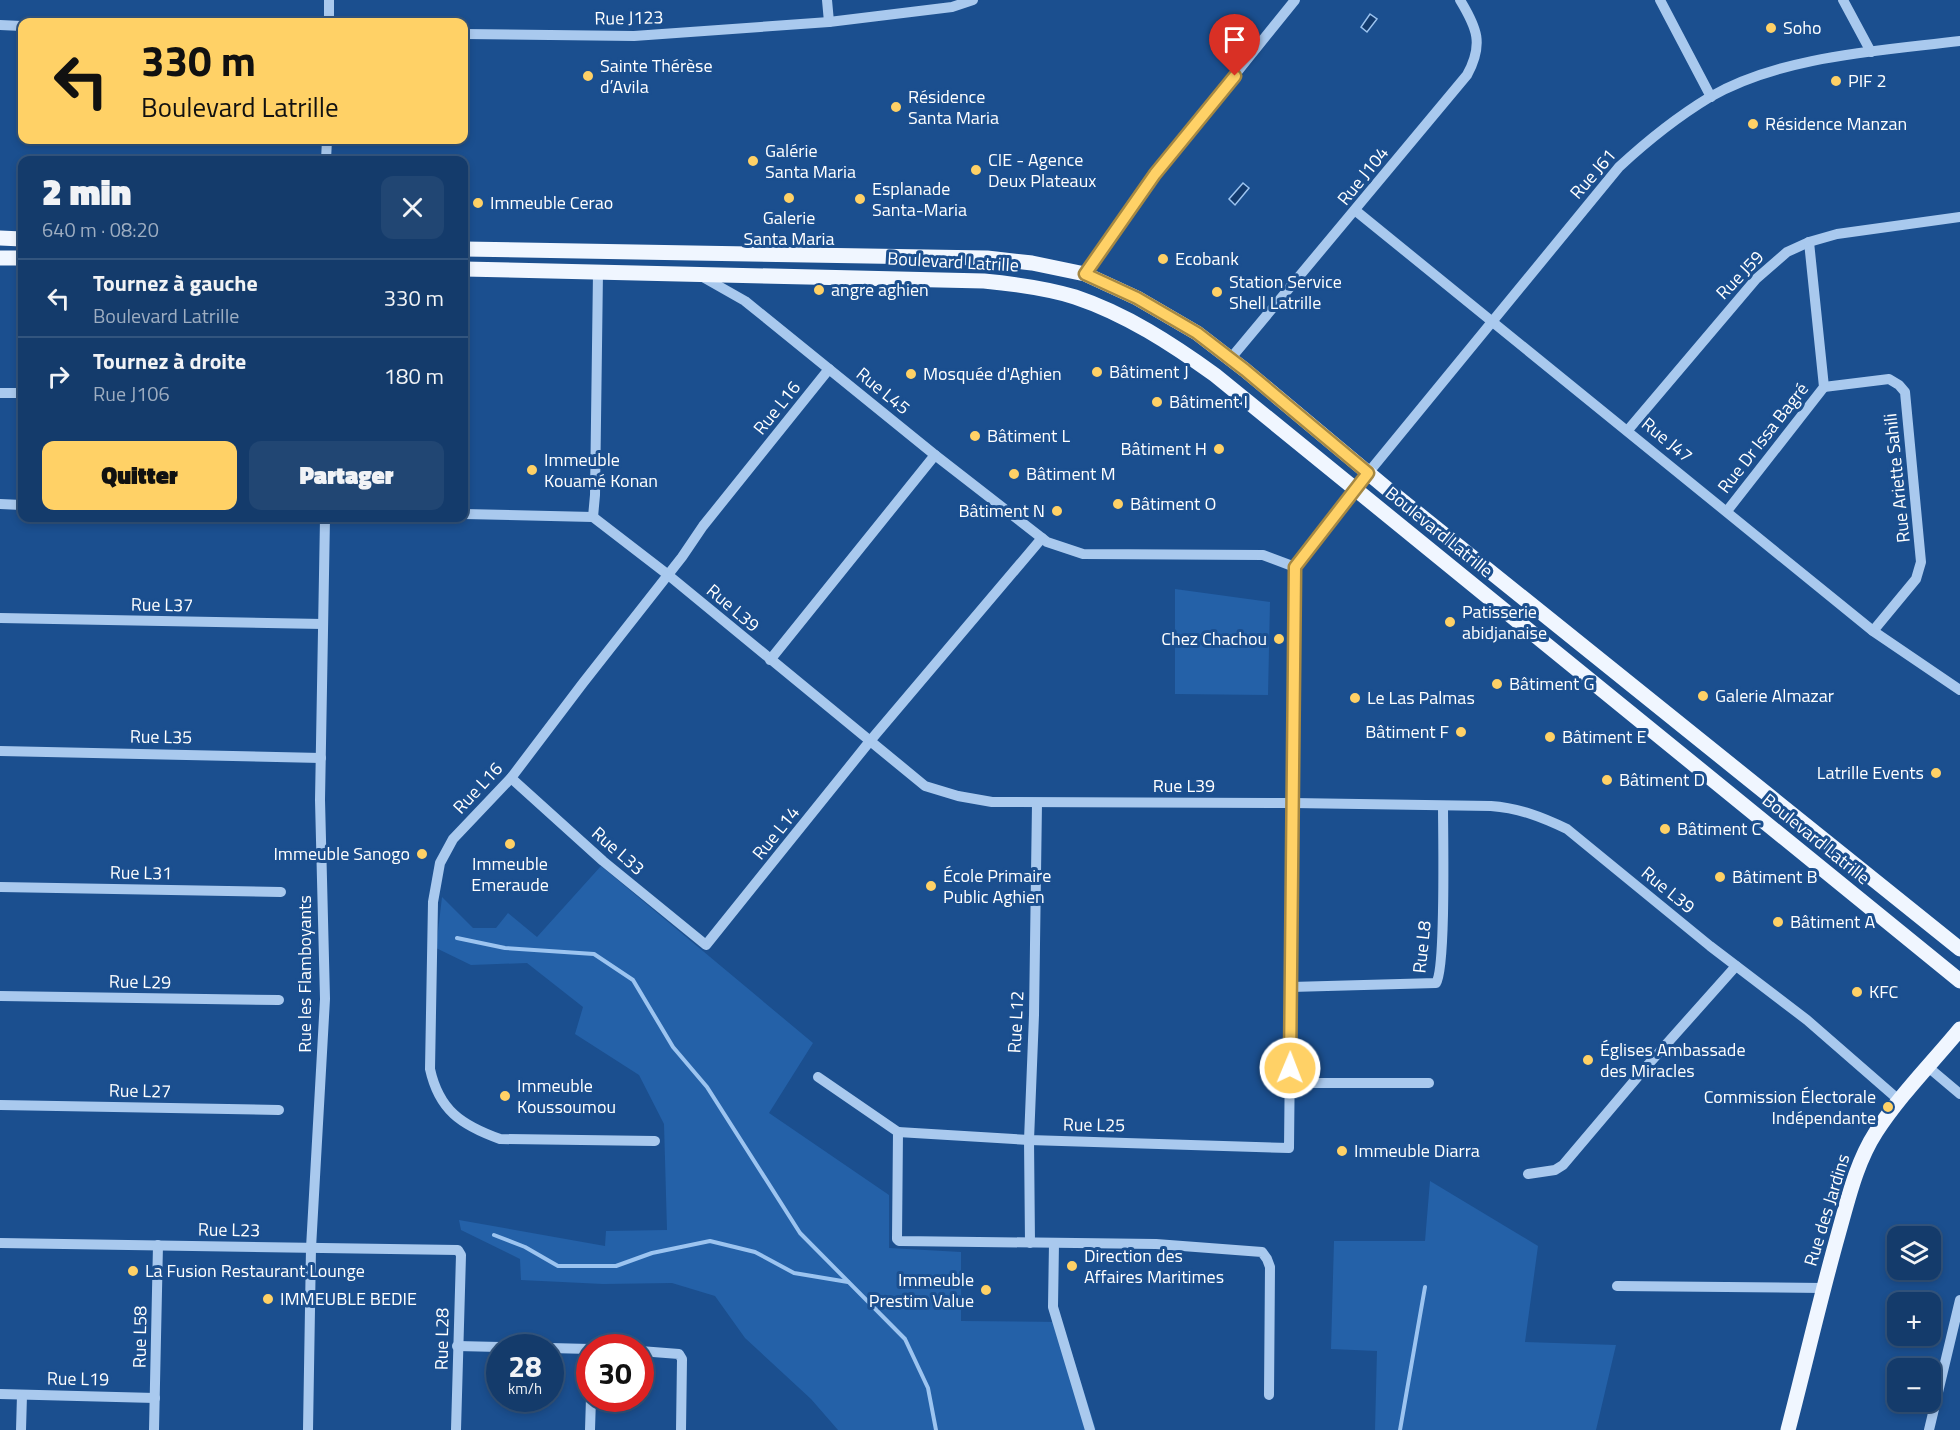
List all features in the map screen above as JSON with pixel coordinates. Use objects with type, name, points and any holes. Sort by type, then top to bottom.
[{"type":"main road","points":[[0,238],[18,239]]},
{"type":"main road","name":"Boulevard Latrille","points":[[468,249],[987,258],[1032,263],[1085,274],[1173,318],[1232,358],[1368,473],[1960,949]]},
{"type":"main road","points":[[0,258],[18,258]]},
{"type":"main road","name":"Boulevard Latrille","points":[[468,268],[984,281],[1023,285],[1075,297],[1125,319],[1161,338],[1215,375],[1960,981]]},
{"type":"main road","name":"Rue des Jardins","points":[[1788,1430],[1823,1288],[1852,1184],[1863,1156],[1876,1133],[1900,1101],[1960,1029]]},
{"type":"street","points":[[329,0],[329,18]]},
{"type":"street","points":[[827,0],[829,22]]},
{"type":"street","name":"Rue J123","points":[[468,34],[634,36],[829,22],[952,7],[973,0]]},
{"type":"street","points":[[1085,274],[1155,174],[1295,0]]},
{"type":"street","name":"Rue J104","points":[[1232,358],[1467,75],[1475,61],[1478,48],[1476,32],[1460,0]]},
{"type":"street","points":[[1660,0],[1711,97]]},
{"type":"street","points":[[1843,0],[1871,52]]},
{"type":"street","points":[[0,25],[18,26]]},
{"type":"street","name":"Rue J61","points":[[1295,567],[1355,489],[1618,167],[1651,137],[1711,97],[1792,65],[1960,41]]},
{"type":"street","name":"Rue J47","points":[[1356,211],[1873,631],[1960,690]]},
{"type":"street","name":"Rue J59","points":[[1628,430],[1756,279],[1787,252],[1809,242],[1837,234],[1960,217]]},
{"type":"street","name":"Rue Dr Issa Bagré","points":[[1727,511],[1824,387],[1809,242]]},
{"type":"street","points":[[468,514],[593,517],[598,272]]},
{"type":"street","name":"Rue L45","points":[[694,273],[745,300],[935,455],[1045,540],[1083,554],[1263,555],[1295,567]]},
{"type":"street","name":"Rue L16","points":[[655,1141],[500,1139],[477,1130],[457,1118],[442,1102],[433,1084],[430,1069],[433,902],[440,863],[453,839],[512,778],[703,526],[829,369]]},
{"type":"street","name":"Rue Ariette Sahili","points":[[1824,387],[1889,379],[1905,392],[1922,562],[1916,579],[1873,631]]},
{"type":"street","points":[[0,393],[18,393]]},
{"type":"street","points":[[770,660],[935,455]]},
{"type":"street","points":[[0,504],[18,505]]},
{"type":"street","name":"Rue L39","points":[[593,517],[667,574],[925,786],[975,800],[1036,804],[1293,803],[1510,807],[1540,816],[1567,829],[1736,966],[1807,1020],[1900,1101]]},
{"type":"street","name":"Rue les Flamboyants","points":[[308,1430],[311,1248],[325,999],[321,758],[325,522]]},
{"type":"street","name":"Rue L14","points":[[706,945],[870,741],[1045,540]]},
{"type":"street","points":[[1295,567],[1290,1083],[1428,1083]]},
{"type":"street","name":"Rue L37","points":[[0,618],[323,624]]},
{"type":"street","name":"Rue L35","points":[[0,751],[321,758]]},
{"type":"street","name":"Rue L33","points":[[512,778],[603,861],[706,945]]},
{"type":"street","name":"Rue L12","points":[[1030,1243],[1029,1140],[1034,1015],[1036,804]]},
{"type":"street","name":"Rue L8","points":[[1291,987],[1436,982],[1440,977],[1442,943],[1443,806]]},
{"type":"street","name":"Rue L31","points":[[0,887],[281,892]]},
{"type":"street","points":[[1528,1174],[1549,1172],[1563,1165],[1736,966]]},
{"type":"street","name":"Rue L29","points":[[0,996],[279,1000]]},
{"type":"street","points":[[1928,1068],[1960,1094]]},
{"type":"street","points":[[818,1077],[898,1132],[897,1239],[899,1241],[1156,1244],[1262,1252],[1270,1267],[1269,1395]]},
{"type":"street","name":"Rue L25","points":[[898,1132],[1029,1140],[1289,1148],[1290,1083]]},
{"type":"street","name":"Rue L27","points":[[0,1105],[279,1110]]},
{"type":"street","name":"Rue L23","points":[[0,1243],[458,1250]]},
{"type":"street","points":[[1054,1243],[1053,1307],[1090,1430]]},
{"type":"street","name":"Rue L58","points":[[154,1430],[158,1245]]},
{"type":"street","name":"Rue L28","points":[[456,1430],[460,1255],[458,1250]]},
{"type":"street","points":[[1617,1286],[1823,1288]]},
{"type":"street","points":[[1929,1430],[1960,1300]]},
{"type":"street","points":[[458,1346],[486,1347]]},
{"type":"street","points":[[654,1352],[679,1354],[682,1359],[681,1430]]},
{"type":"street","name":"Rue L19","points":[[0,1394],[155,1398]]},
{"type":"street","points":[[21,1430],[22,1395]]},
{"type":"street","points":[[590,1430],[591,1412]]},
{"type":"shaded area","points":[[1370,14],[1377,19],[1367,32],[1361,27]]},
{"type":"shaded area","points":[[1243,183],[1249,188],[1235,205],[1229,199]]},
{"type":"shaded area","points":[[1175,589],[1270,602],[1268,695],[1175,694]]},
{"type":"shaded area","points":[[601,866],[813,1043],[769,1113],[889,1195],[889,1248],[961,1252],[961,1321],[1062,1322],[1096,1430],[838,1430],[811,1399],[745,1338],[715,1296],[672,1283],[603,1284],[521,1280],[520,1259],[461,1230],[459,1220],[605,1246],[606,1231],[667,1230],[664,1124],[639,1075],[575,1034],[583,1007],[527,963],[471,965],[436,948],[442,897],[473,928],[496,928],[508,913],[537,937]]},
{"type":"shaded area","points":[[1430,1181],[1538,1246],[1525,1342],[1616,1345],[1596,1430],[1375,1430],[1377,1351],[1331,1349],[1334,1241],[1425,1241]]},
{"type":"waterway","points":[[457,938],[505,948],[594,954],[633,980],[673,1047],[707,1087],[800,1233],[905,1339],[928,1388],[936,1430]]},
{"type":"waterway","points":[[494,1235],[525,1247],[558,1266],[616,1266],[652,1253],[710,1241],[755,1252],[794,1273],[848,1282]]},
{"type":"waterway","points":[[1400,1430],[1425,1287]]},
{"type":"place","name":"Soho","points":[[1771,28]]},
{"type":"place","name":"Sainte Thérèse d’Avila","points":[[588,76]]},
{"type":"place","name":"PIF 2","points":[[1836,81]]},
{"type":"place","name":"Résidence Santa Maria","points":[[896,107]]},
{"type":"place","name":"Résidence Manzan","points":[[1753,124]]},
{"type":"place","name":"Galérie Santa Maria","points":[[753,161]]},
{"type":"place","name":"CIE - Agence Deux Plateaux","points":[[976,170]]},
{"type":"place","name":"Galerie Santa Maria","points":[[789,198]]},
{"type":"place","name":"Esplanade Santa-Maria","points":[[860,199]]},
{"type":"place","name":"Immeuble Cerao","points":[[478,203]]},
{"type":"place","name":"Ecobank","points":[[1163,259]]},
{"type":"place","name":"angre aghien","points":[[819,290]]},
{"type":"place","name":"Station Service Shell Latrille","points":[[1217,292]]},
{"type":"place","name":"Bâtiment J","points":[[1097,372]]},
{"type":"place","name":"Mosquée d'Aghien","points":[[911,374]]},
{"type":"place","name":"Bâtiment I","points":[[1157,402]]},
{"type":"place","name":"Bâtiment L","points":[[975,436]]},
{"type":"place","name":"Bâtiment H","points":[[1219,449]]},
{"type":"place","name":"Immeuble Kouamé Konan","points":[[532,470]]},
{"type":"place","name":"Bâtiment M","points":[[1014,474]]},
{"type":"place","name":"Bâtiment O","points":[[1118,504]]},
{"type":"place","name":"Bâtiment N","points":[[1057,511]]},
{"type":"place","name":"Patisserie abidjanaise","points":[[1450,622]]},
{"type":"place","name":"Chez Chachou","points":[[1279,639]]},
{"type":"place","name":"Bâtiment G","points":[[1497,684]]},
{"type":"place","name":"Galerie Almazar","points":[[1703,696]]},
{"type":"place","name":"Le Las Palmas","points":[[1355,698]]},
{"type":"place","name":"Bâtiment F","points":[[1461,732]]},
{"type":"place","name":"Bâtiment E","points":[[1550,737]]},
{"type":"place","name":"Latrille Events","points":[[1936,773]]},
{"type":"place","name":"Bâtiment D","points":[[1607,780]]},
{"type":"place","name":"Bâtiment C","points":[[1665,829]]},
{"type":"place","name":"Immeuble Emeraude","points":[[510,844]]},
{"type":"place","name":"Immeuble Sanogo","points":[[422,854]]},
{"type":"place","name":"Bâtiment B","points":[[1720,877]]},
{"type":"place","name":"École Primaire Public Aghien","points":[[931,886]]},
{"type":"place","name":"Bâtiment A","points":[[1778,922]]},
{"type":"place","name":"KFC","points":[[1857,992]]},
{"type":"place","name":"Églises Ambassade des Miracles","points":[[1588,1060]]},
{"type":"place","name":"Immeuble Koussoumou","points":[[505,1096]]},
{"type":"place","name":"Commission Électorale Indépendante","points":[[1888,1107]]},
{"type":"place","name":"Immeuble Diarra","points":[[1342,1151]]},
{"type":"place","name":"Direction des Affaires Maritimes","points":[[1072,1266]]},
{"type":"place","name":"La Fusion Restaurant Lounge","points":[[133,1271]]},
{"type":"place","name":"Immeuble Prestim Value","points":[[986,1290]]},
{"type":"place","name":"IMMEUBLE BEDIE","points":[[268,1299]]},
{"type":"route","points":[[1235,76],[1155,174],[1085,274],[1137,298],[1197,333],[1232,358],[1368,473],[1295,567],[1290,1068]]}]
